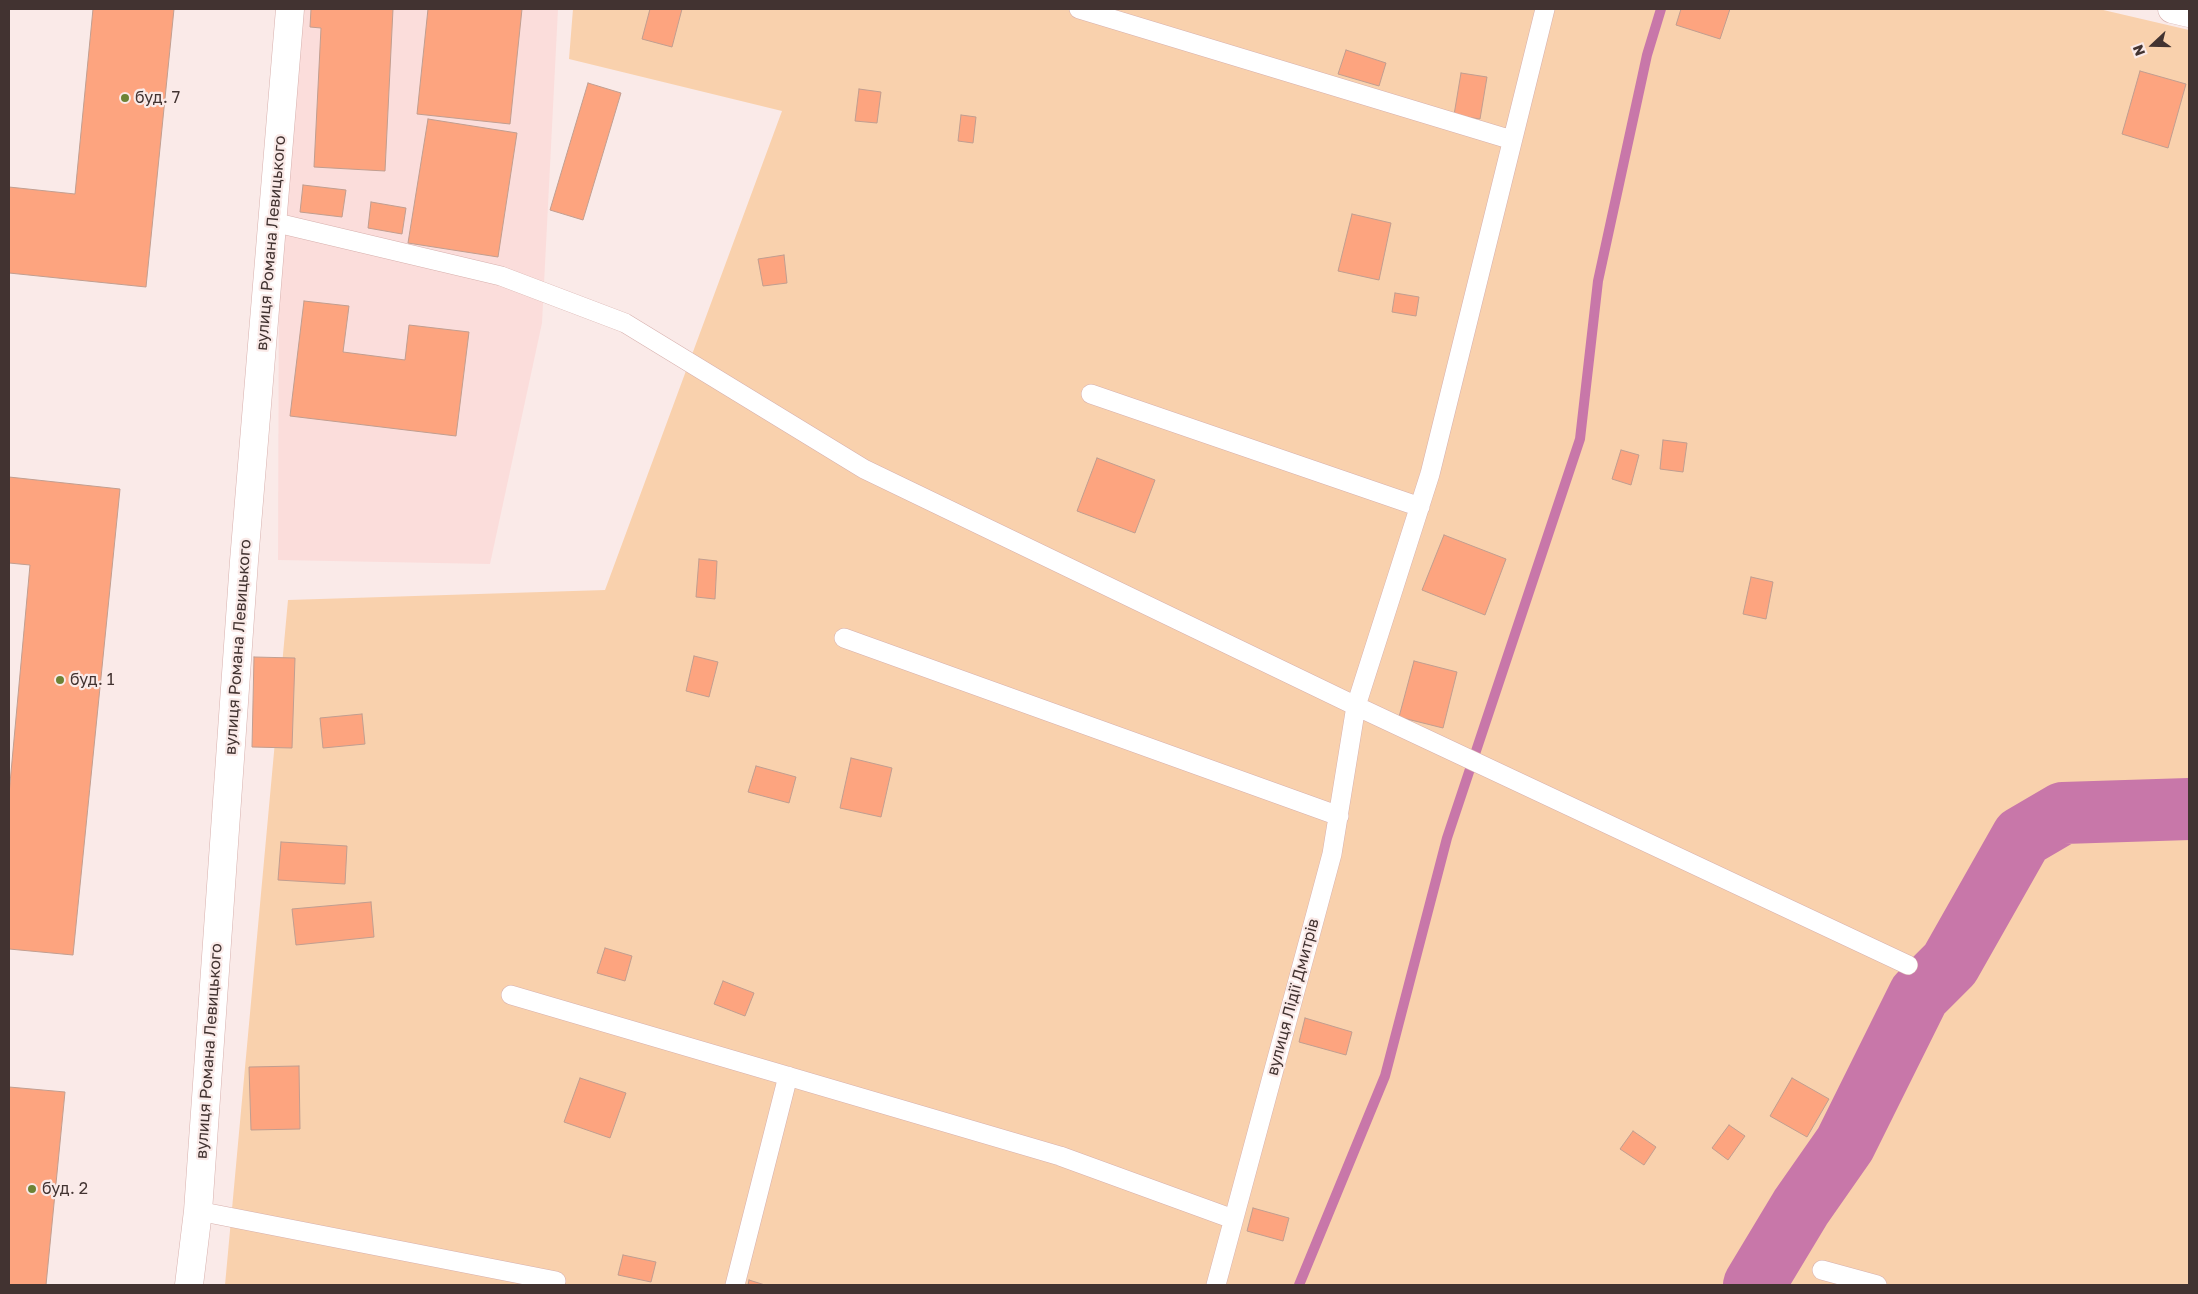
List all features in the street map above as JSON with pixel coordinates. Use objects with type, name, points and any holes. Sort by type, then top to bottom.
[{"type":"street","name":"вулиця Романа Левицького","points":[[189,1285],[198,1211],[244,561],[290,9]]},
{"type":"street","points":[[2172,9],[2189,13]]},
{"type":"lane","points":[[1079,9],[1512,140]]},
{"type":"lane","name":"вулиця Лідії Дмитрів","points":[[1216,1285],[1332,854],[1356,706],[1430,474],[1545,9]]},
{"type":"lane","points":[[273,222],[500,276],[625,323],[864,469],[1356,706],[1908,965]]},
{"type":"lane","points":[[1091,394],[1420,507]]},
{"type":"lane","points":[[844,638],[1339,816]]},
{"type":"lane","points":[[511,995],[1060,1156],[1233,1219]]},
{"type":"lane","points":[[735,1285],[788,1076]]},
{"type":"lane","points":[[198,1211],[556,1281]]},
{"type":"lane","points":[[1822,1270],[1877,1285]]},
{"type":"shaded area","points":[[300,9],[558,9],[542,323],[490,564],[278,560],[279,248]]},
{"type":"shaded area","points":[[573,9],[2099,9],[2189,30],[2189,1285],[225,1285],[288,600],[605,590],[782,111],[569,59]]},
{"type":"building","name":"буд. 7","points":[[93,9],[174,9],[146,287],[9,273],[9,187],[75,194]]},
{"type":"building","points":[[311,9],[393,9],[385,171],[314,167],[321,28],[310,27]]},
{"type":"building","points":[[428,9],[522,9],[510,124],[417,114]]},
{"type":"building","points":[[650,9],[682,9],[672,47],[642,39]]},
{"type":"building","points":[[1681,9],[1730,9],[1720,39],[1676,25]]},
{"type":"building","points":[[1346,50],[1386,63],[1379,86],[1338,74]]},
{"type":"building","points":[[2140,71],[2186,84],[2168,148],[2122,134]]},
{"type":"building","points":[[1461,73],[1487,77],[1480,119],[1454,115]]},
{"type":"building","points":[[588,83],[621,93],[583,220],[550,210]]},
{"type":"building","points":[[859,89],[881,92],[877,123],[855,121]]},
{"type":"building","points":[[961,115],[976,117],[973,143],[958,141]]},
{"type":"building","points":[[428,119],[517,133],[498,257],[408,243]]},
{"type":"building","points":[[303,185],[346,190],[342,217],[300,212]]},
{"type":"building","points":[[371,202],[406,208],[402,234],[368,228]]},
{"type":"building","points":[[1352,214],[1391,223],[1379,280],[1338,271]]},
{"type":"building","points":[[784,255],[787,283],[763,286],[758,259]]},
{"type":"building","points":[[1395,293],[1419,297],[1416,316],[1392,312]]},
{"type":"building","points":[[304,301],[349,306],[343,352],[405,360],[409,325],[469,332],[456,436],[290,416]]},
{"type":"building","points":[[1663,440],[1687,443],[1683,472],[1660,469]]},
{"type":"building","points":[[1621,450],[1639,455],[1631,485],[1612,479]]},
{"type":"building","points":[[1097,458],[1155,480],[1135,533],[1077,511]]},
{"type":"building","name":"буд. 1","points":[[9,477],[120,489],[73,955],[9,949],[9,794],[30,565],[9,563]]},
{"type":"building","points":[[1444,535],[1506,559],[1485,615],[1422,590]]},
{"type":"building","points":[[699,559],[717,561],[715,599],[696,597]]},
{"type":"building","points":[[1751,577],[1773,582],[1766,619],[1743,614]]},
{"type":"building","points":[[694,656],[718,662],[709,697],[686,691]]},
{"type":"building","points":[[254,657],[295,658],[292,748],[252,747]]},
{"type":"building","points":[[1414,661],[1457,672],[1443,728],[1399,717]]},
{"type":"building","points":[[362,714],[365,744],[323,748],[320,718]]},
{"type":"building","points":[[851,758],[892,768],[881,817],[840,808]]},
{"type":"building","points":[[756,766],[796,777],[789,803],[748,792]]},
{"type":"building","points":[[281,842],[347,846],[345,884],[278,880]]},
{"type":"building","points":[[371,902],[374,937],[296,945],[292,909]]},
{"type":"building","points":[[605,948],[632,956],[625,981],[597,973]]},
{"type":"building","points":[[723,981],[754,993],[745,1016],[714,1004]]},
{"type":"building","points":[[1305,1018],[1352,1032],[1346,1055],[1299,1042]]},
{"type":"building","points":[[299,1066],[300,1129],[251,1130],[249,1067]]},
{"type":"building","points":[[580,1078],[626,1093],[610,1138],[564,1122]]},
{"type":"building","points":[[1792,1078],[1829,1099],[1807,1137],[1770,1116]]},
{"type":"building","name":"буд. 2","points":[[9,1087],[65,1092],[46,1285],[9,1285]]},
{"type":"building","points":[[1729,1125],[1745,1136],[1728,1160],[1712,1148]]},
{"type":"building","points":[[1633,1131],[1656,1147],[1644,1165],[1620,1149]]},
{"type":"building","points":[[1253,1208],[1289,1218],[1283,1241],[1247,1231]]},
{"type":"building","points":[[623,1255],[656,1262],[651,1282],[618,1275]]},
{"type":"building","points":[[749,1280],[765,1285],[748,1285]]},
{"type":"waterway","points":[[1299,1285],[1385,1076],[1447,838],[1580,439],[1598,281],[1647,55],[1661,9]]},
{"type":"waterway","points":[[1754,1285],[1801,1207],[1845,1144],[1919,995],[1950,964],[2022,837],[2063,813],[2189,809]]},
{"type":"place","name":"буд. 7","points":[[125,98]]},
{"type":"place","name":"буд. 1","points":[[60,680]]},
{"type":"place","name":"буд. 2","points":[[32,1189]]}]
